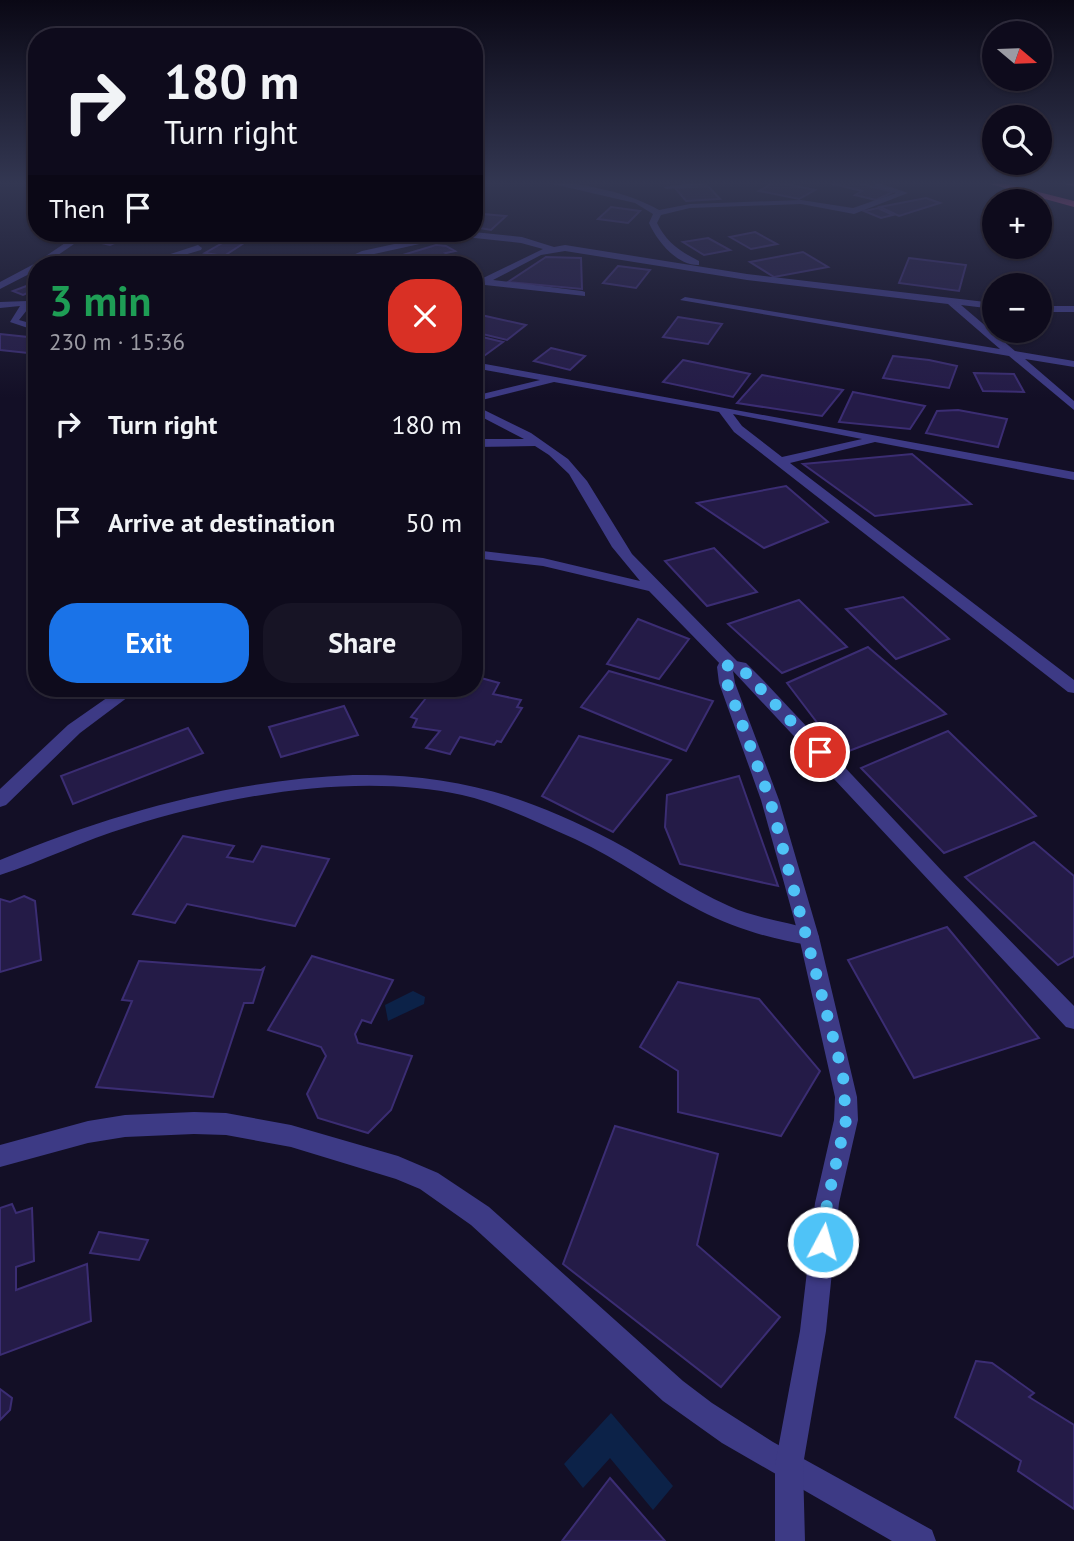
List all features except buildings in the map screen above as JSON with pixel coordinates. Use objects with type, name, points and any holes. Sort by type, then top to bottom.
[{"type":"street","points":[[483,282],[536,254]]},
{"type":"street","points":[[607,254],[982,305]]},
{"type":"street","points":[[678,254],[711,270]]},
{"type":"street","points":[[0,285],[28,270]]},
{"type":"street","points":[[483,285],[582,295]]},
{"type":"street","points":[[0,305],[28,298]]},
{"type":"street","points":[[685,300],[1074,364]]},
{"type":"street","points":[[19,302],[26,305],[14,320],[28,326]]},
{"type":"street","points":[[953,303],[1074,407]]},
{"type":"street","points":[[1052,309],[1074,309]]},
{"type":"street","points":[[483,367],[723,409],[1074,477]]},
{"type":"street","points":[[483,397],[556,379]]},
{"type":"street","points":[[723,409],[738,429],[1074,688]]},
{"type":"street","points":[[483,413],[536,442],[574,472],[608,534],[654,589],[731,664],[740,667],[757,684],[936,877],[1074,1020]]},
{"type":"street","points":[[780,461],[876,439]]},
{"type":"street","points":[[483,443],[536,442]]},
{"type":"street","points":[[483,555],[530,558],[654,589]]},
{"type":"street","points":[[731,664],[725,667],[725,676],[770,800],[843,1075],[846,1120],[827,1203],[813,1331],[789,1465],[790,1541]]},
{"type":"street","points":[[0,800],[74,729],[119,697]]},
{"type":"street","points":[[0,868],[107,825],[181,803],[265,788],[310,784],[381,781],[426,784],[486,795],[601,843],[720,911],[756,926],[808,937]]},
{"type":"street","points":[[0,1157],[100,1130],[162,1123],[194,1123],[226,1125],[291,1136],[398,1168],[429,1181],[480,1216],[673,1391],[704,1415],[921,1541]]},
{"type":"water","points":[[413,991],[425,997],[424,1004],[388,1021],[385,1005]]},
{"type":"water","points":[[611,1413],[673,1486],[653,1510],[610,1458],[583,1488],[564,1464]]},
{"type":"route","points":[[820,752],[742,669],[731,664],[725,667],[727,683],[770,800],[843,1075],[846,1120],[827,1203],[823,1242]]}]
